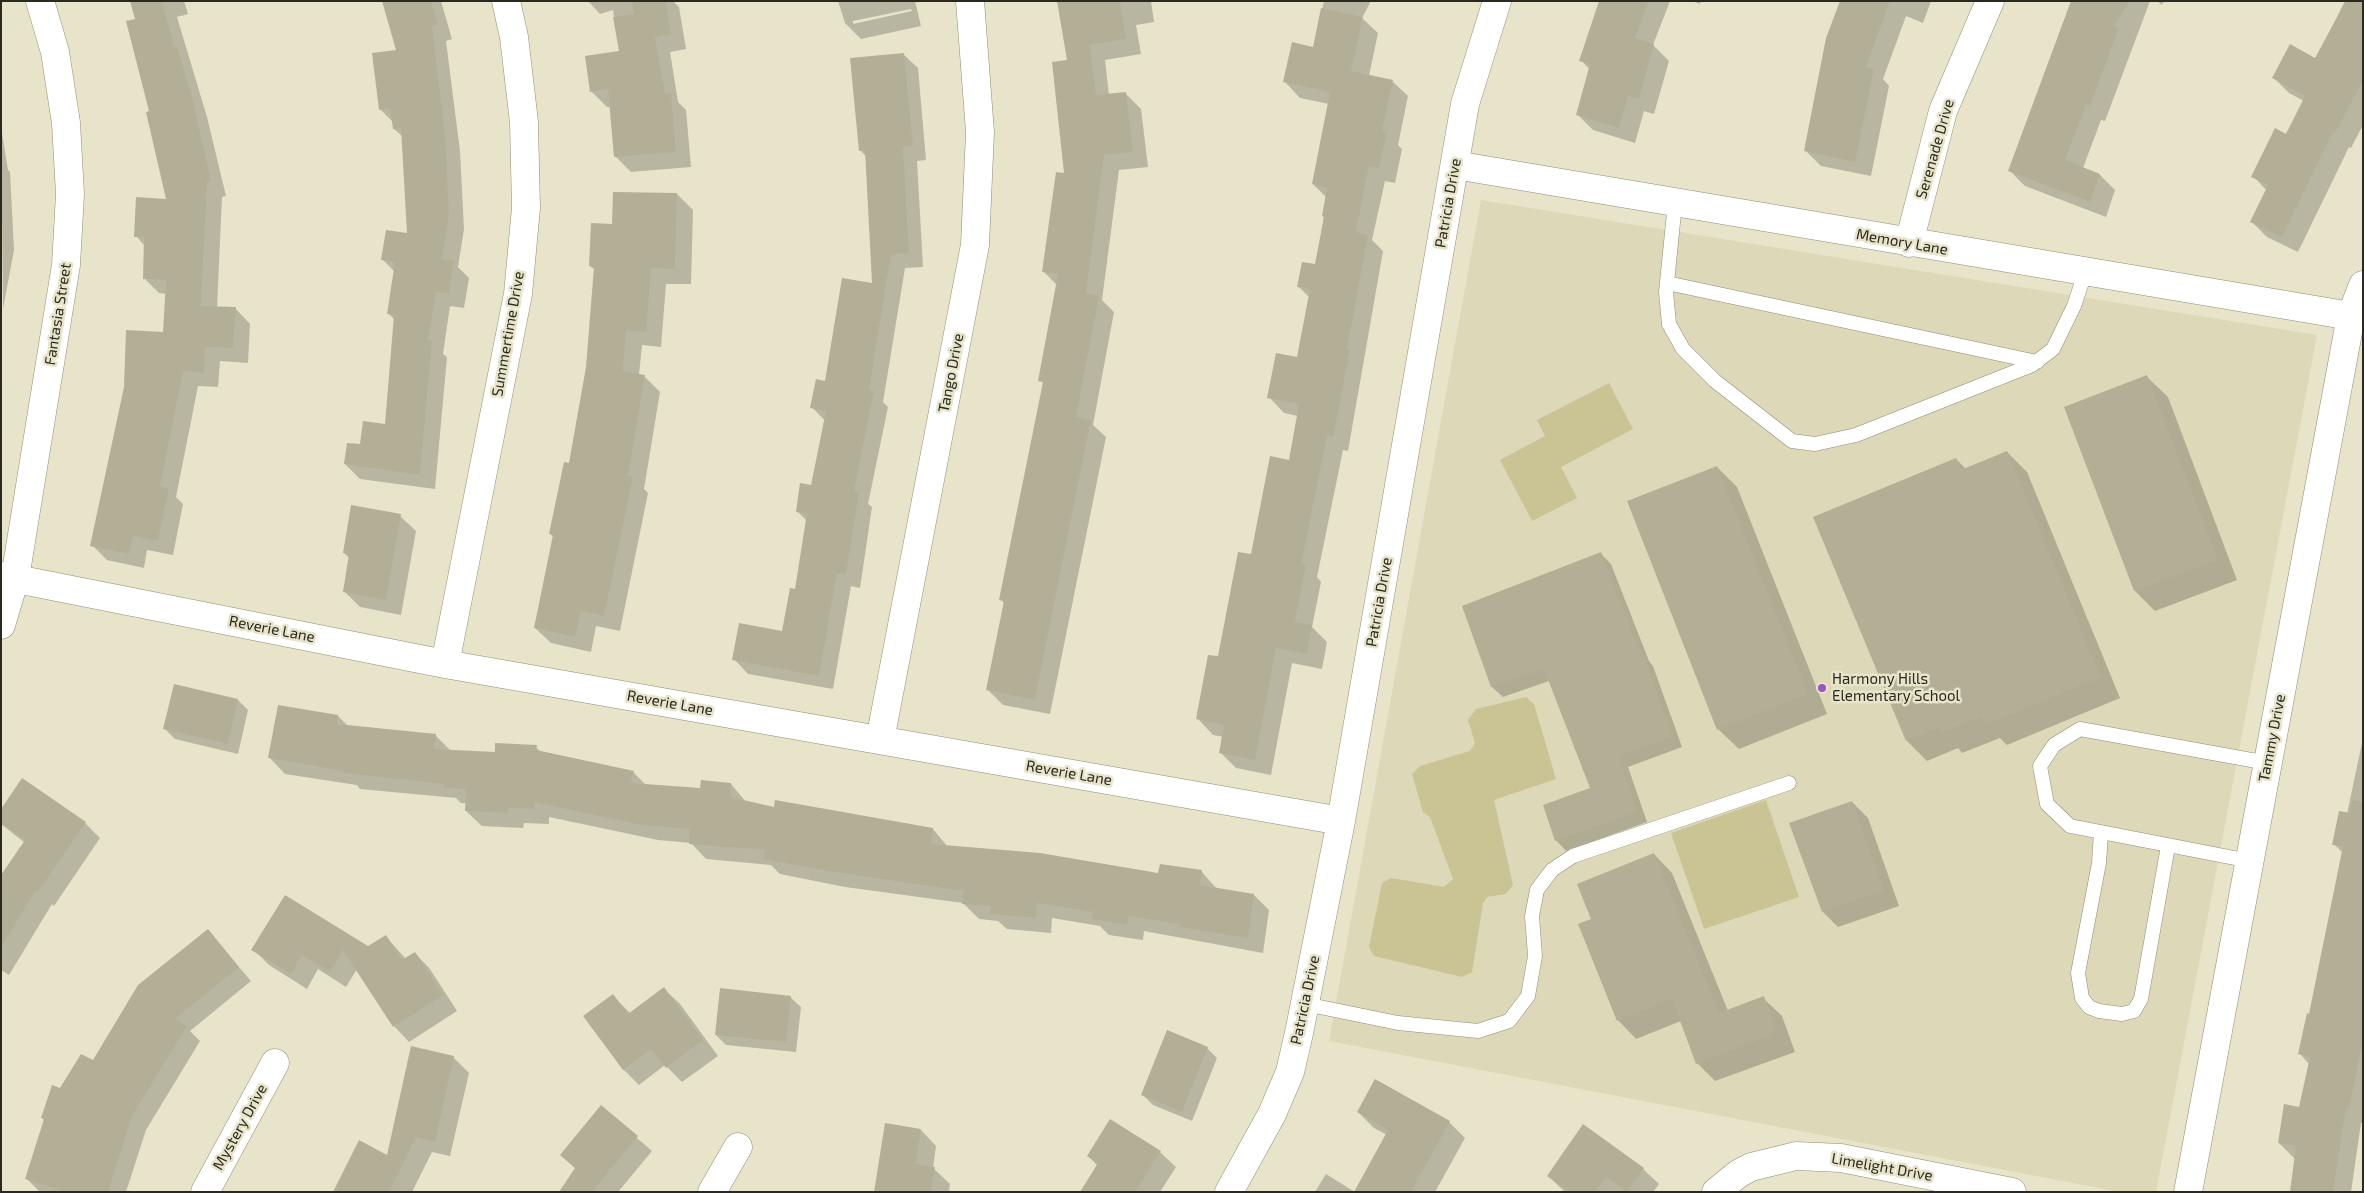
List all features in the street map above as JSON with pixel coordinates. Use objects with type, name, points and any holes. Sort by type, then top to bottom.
[{"type":"street","name":"Fantasia Street","points":[[1,625],[8,577],[66,265],[70,194],[66,122],[55,52],[40,1]]},
{"type":"street","name":"Summertime Drive","points":[[445,664],[518,294],[526,208],[524,122],[514,37],[506,1]]},
{"type":"street","name":"Tango Drive","points":[[880,740],[975,245],[980,132],[970,1]]},
{"type":"street","name":"Patricia Drive","points":[[1229,1192],[1272,1114],[1290,1072],[1341,821],[1465,104],[1497,1]]},
{"type":"street","name":"Serenade Drive","points":[[1909,243],[1943,111],[1990,1]]},
{"type":"street","name":"Memory Lane","points":[[1455,165],[2085,273],[2350,316]]},
{"type":"street","name":"Tammy Drive","points":[[2188,1192],[2350,316],[2363,285]]},
{"type":"street","name":"Reverie Lane","points":[[8,577],[445,664],[1341,821]]},
{"type":"street","name":"Mystery Drive","points":[[205,1192],[275,1063]]},
{"type":"street","points":[[712,1192],[738,1147]]},
{"type":"street","name":"Limelight Drive","points":[[1716,1192],[1738,1174],[1751,1167],[1796,1156],[1841,1158],[2012,1192]]},
{"type":"lane","points":[[1675,203],[1667,283],[1669,324],[1683,349],[1715,381],[1792,441],[1815,444],[1856,436],[1922,411],[2037,362],[2053,349],[2074,306],[2085,273]]},
{"type":"lane","points":[[1667,283],[2037,362]]},
{"type":"lane","points":[[2250,861],[2070,826],[2047,804],[2040,766],[2054,745],[2080,729],[2268,763]]},
{"type":"lane","points":[[1305,1004],[1398,1023],[1478,1031],[1509,1021],[1528,996],[1535,956],[1532,916],[1537,890],[1552,870],[1573,856],[1789,783]]},
{"type":"lane","points":[[2101,833],[2099,863],[2078,973],[2082,998],[2089,1007],[2099,1011],[2122,1014],[2134,1011],[2141,999],[2168,846]]},
{"type":"shaded area","name":"Harmony Hills Elementary School","points":[[1481,200],[2317,335],[2156,1192],[2120,1192],[1329,1041]]},
{"type":"shaded area","points":[[1609,383],[1633,429],[1561,467],[1577,498],[1532,521],[1500,460],[1545,436],[1537,420]]},
{"type":"shaded area","points":[[1526,697],[1534,704],[1556,779],[1494,800],[1513,885],[1506,894],[1487,897],[1483,903],[1472,972],[1462,977],[1374,956],[1369,947],[1382,883],[1391,878],[1444,887],[1453,879],[1430,817],[1423,812],[1412,774],[1420,766],[1470,751],[1475,743],[1468,720],[1476,709]]},
{"type":"shaded area","points":[[1766,800],[1799,897],[1704,929],[1671,833]]},
{"type":"building","points":[[130,1],[162,1],[174,46],[177,46],[193,101],[211,181],[207,182],[201,306],[236,307],[233,348],[205,347],[204,373],[183,371],[160,486],[169,488],[158,541],[133,536],[129,554],[90,546],[124,387],[126,330],[163,332],[166,280],[143,279],[144,237],[134,237],[136,197],[166,199],[146,112],[149,111],[126,21],[135,19]]},
{"type":"building","points":[[382,1],[431,1],[438,24],[432,26],[445,135],[449,214],[442,259],[454,261],[449,294],[436,292],[428,340],[432,341],[420,475],[344,464],[347,443],[360,444],[363,421],[385,424],[394,315],[387,314],[395,262],[381,260],[386,230],[407,233],[401,128],[393,129],[390,108],[379,110],[372,53],[396,50]]},
{"type":"building","points":[[632,1],[666,1],[671,34],[655,37],[665,94],[671,93],[676,152],[614,157],[608,89],[590,92],[585,56],[619,51],[613,17],[634,14]]},
{"type":"building","points":[[1057,1],[1120,1],[1126,39],[1090,45],[1096,95],[1126,92],[1133,152],[1104,155],[1086,293],[1099,296],[1076,417],[1091,420],[1035,700],[986,690],[1004,601],[999,600],[1043,382],[1038,381],[1058,274],[1042,272],[1056,172],[1064,173],[1052,62],[1067,60]]},
{"type":"building","points":[[1599,1],[1649,1],[1635,38],[1654,44],[1639,99],[1628,96],[1619,128],[1576,115],[1590,64],[1579,61]]},
{"type":"building","points":[[1840,1],[1890,1],[1866,67],[1874,69],[1855,162],[1804,151],[1826,38]]},
{"type":"building","points":[[2071,1],[2130,1],[2114,26],[2119,28],[2090,106],[2086,105],[2065,160],[2100,174],[2090,202],[2008,171]]},
{"type":"building","points":[[2346,1],[2363,1],[2363,81],[2335,133],[2333,132],[2282,237],[2250,222],[2268,185],[2251,177],[2275,128],[2286,134],[2305,96],[2272,78],[2290,44],[2315,58]]},
{"type":"building","points":[[1321,8],[1363,17],[1351,71],[1393,80],[1382,131],[1387,132],[1379,168],[1369,166],[1356,232],[1368,235],[1347,350],[1350,350],[1333,437],[1327,435],[1301,564],[1306,565],[1295,622],[1312,625],[1307,654],[1276,648],[1255,760],[1219,753],[1224,725],[1196,719],[1208,655],[1218,656],[1238,552],[1251,554],[1270,456],[1289,460],[1299,404],[1267,398],[1276,353],[1297,357],[1310,289],[1297,287],[1302,262],[1315,264],[1324,217],[1322,216],[1327,188],[1312,184],[1330,92],[1283,82],[1292,42],[1313,47]]},
{"type":"building","points":[[904,53],[913,146],[903,147],[909,253],[891,254],[869,390],[874,391],[854,491],[859,492],[846,574],[837,573],[819,676],[732,660],[739,623],[782,631],[790,588],[795,589],[807,513],[796,512],[800,483],[811,485],[826,411],[810,408],[816,379],[825,381],[842,278],[872,283],[865,150],[859,151],[850,58]]},
{"type":"building","points":[[613,192],[677,193],[675,269],[651,268],[646,332],[626,330],[623,371],[645,375],[628,476],[633,477],[604,616],[581,611],[575,637],[534,628],[553,535],[549,534],[564,462],[569,463],[586,367],[594,267],[589,266],[591,223],[612,224]]},
{"type":"building","points":[[2147,375],[2218,560],[2134,591],[2064,407]]},
{"type":"building","points":[[2007,451],[2101,677],[1985,725],[1982,716],[1941,733],[1939,728],[1906,741],[1813,517],[1956,458],[1961,470]]},
{"type":"building","points":[[1717,466],[1808,694],[1717,730],[1627,501]]},
{"type":"building","points":[[351,505],[401,514],[386,600],[343,592],[349,554],[343,553]]},
{"type":"building","points":[[1601,552],[1641,655],[1643,654],[1673,737],[1618,756],[1638,812],[1555,841],[1543,805],[1590,788],[1544,669],[1491,687],[1462,606]]},
{"type":"building","points":[[174,684],[238,699],[228,744],[163,729]]},
{"type":"building","points":[[278,705],[338,715],[337,724],[436,734],[434,749],[495,752],[495,743],[537,745],[536,750],[634,771],[631,783],[700,788],[701,780],[731,783],[730,797],[774,807],[775,800],[933,828],[931,844],[1040,853],[1158,873],[1160,864],[1202,870],[1200,885],[1254,894],[1248,938],[1179,927],[1180,924],[1129,916],[1127,925],[1092,919],[1093,912],[1037,903],[1036,918],[990,914],[991,906],[962,904],[963,891],[828,871],[763,859],[765,850],[689,844],[690,829],[641,825],[534,802],[534,809],[508,808],[508,813],[465,811],[466,789],[444,788],[444,784],[343,773],[343,771],[268,758]]},
{"type":"building","points":[[22,778],[86,822],[38,892],[36,890],[1,947],[1,875],[25,840],[1,823],[1,809]]},
{"type":"building","points":[[2352,800],[2363,802],[2363,1039],[2349,1109],[2346,1108],[2333,1192],[2290,1192],[2296,1146],[2278,1143],[2284,1104],[2299,1107],[2310,1057],[2298,1054],[2307,1013],[2309,1014],[2343,846],[2332,845],[2339,811],[2350,813]]},
{"type":"building","points":[[1852,801],[1884,890],[1822,912],[1789,823]]},
{"type":"building","points":[[1654,853],[1719,1013],[1764,996],[1777,1033],[1696,1064],[1672,999],[1617,1021],[1578,924],[1591,919],[1577,884]]},
{"type":"building","points":[[285,895],[368,946],[386,935],[402,960],[415,952],[443,995],[393,1027],[343,950],[330,972],[302,955],[291,974],[251,950]]},
{"type":"building","points":[[208,929],[239,967],[175,1019],[187,1026],[132,1116],[108,1192],[65,1192],[25,1179],[44,1119],[41,1118],[52,1085],[60,1088],[81,1054],[93,1060],[138,985]]},
{"type":"building","points":[[664,987],[703,1040],[666,1068],[651,1049],[623,1070],[583,1016],[613,994],[628,1014]]},
{"type":"building","points":[[720,988],[791,996],[786,1042],[715,1035]]},
{"type":"building","points":[[1167,1030],[1208,1047],[1182,1112],[1141,1095]]},
{"type":"building","points":[[411,1046],[454,1056],[435,1142],[416,1137],[389,1192],[333,1192],[359,1140],[387,1155]]},
{"type":"building","points":[[1375,1079],[1450,1121],[1411,1192],[1354,1192],[1388,1130],[1357,1112]]},
{"type":"building","points":[[601,1105],[638,1136],[592,1192],[559,1192],[575,1168],[560,1155]]},
{"type":"building","points":[[1110,1119],[1161,1151],[1135,1192],[1080,1192],[1098,1163],[1087,1156]]},
{"type":"building","points":[[885,1123],[921,1129],[916,1164],[935,1167],[931,1192],[874,1192]]},
{"type":"building","points":[[1583,1124],[1644,1168],[1627,1192],[1606,1177],[1596,1192],[1570,1192],[1547,1176]]},
{"type":"place","name":"Harmony Hills Elementary School","points":[[1822,688]]}]
